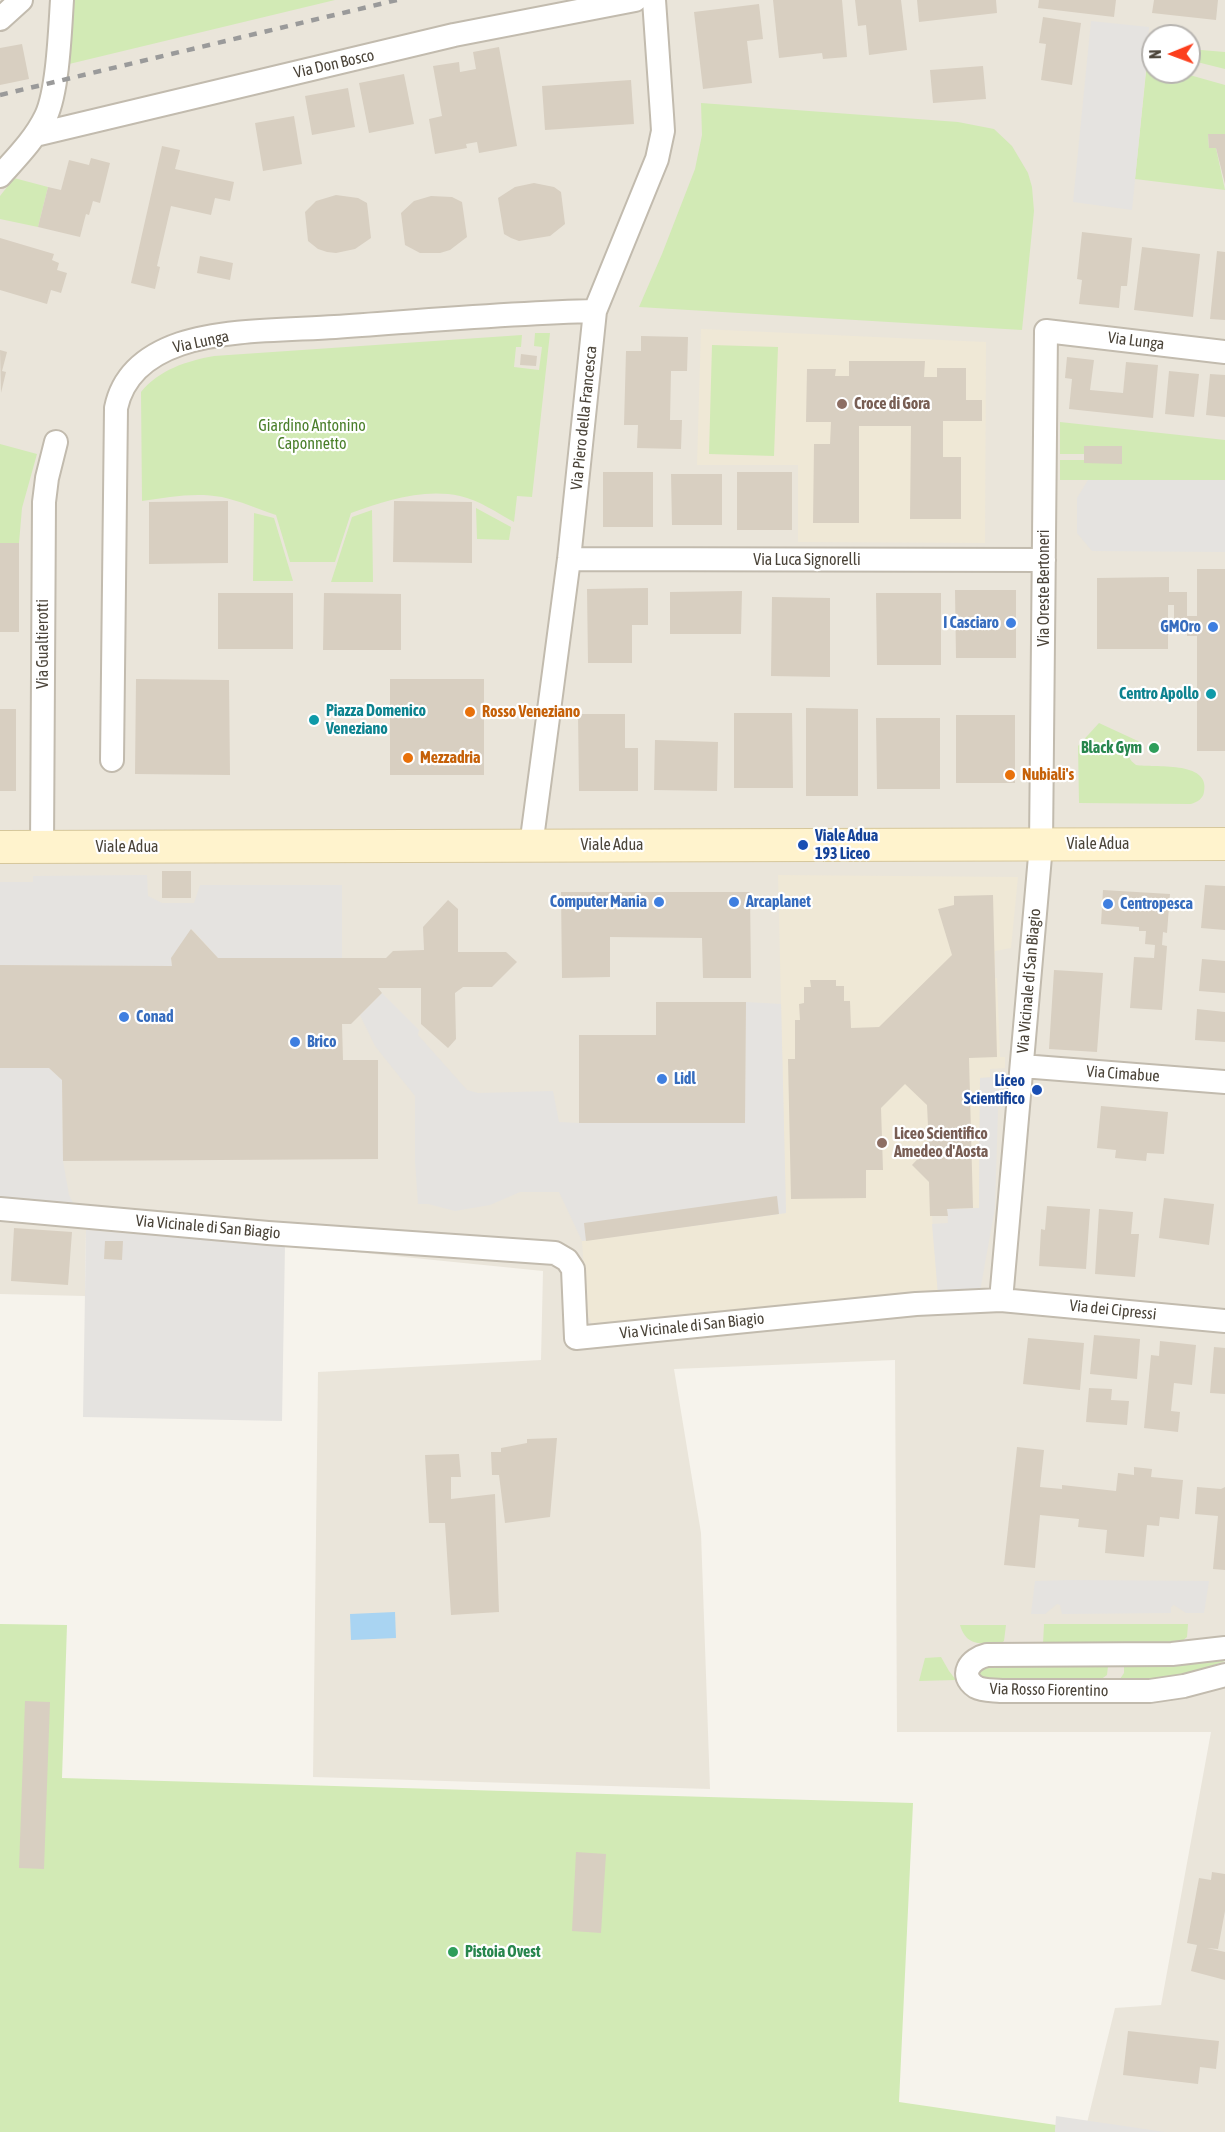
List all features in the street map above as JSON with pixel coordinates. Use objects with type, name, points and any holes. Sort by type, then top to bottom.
[{"type":"main road","name":"Viale Adua","points":[[0,847],[1225,844]]},
{"type":"street","points":[[0,19],[21,0]]},
{"type":"street","points":[[0,176],[35,135],[46,115],[53,94],[62,0]]},
{"type":"street","name":"Via Don Bosco","points":[[35,135],[454,35],[635,0]]},
{"type":"street","name":"Via Piero della Francesca","points":[[531,846],[569,559],[595,311],[657,159],[662,141],[654,0]]},
{"type":"street","name":"Via Lunga","points":[[112,760],[116,408],[119,393],[142,363],[180,344],[209,337],[268,331],[595,311]]},
{"type":"street","name":"Via Lunga","points":[[1046,331],[1225,352]]},
{"type":"street","name":"Via Oreste Bertoneri","points":[[1041,845],[1046,331]]},
{"type":"street","name":"Via Gualtierotti","points":[[42,847],[44,502],[46,478],[56,442]]},
{"type":"street","name":"Via Luca Signorelli","points":[[569,559],[1044,560]]},
{"type":"street","name":"Via Vicinale di San Biagio","points":[[0,1209],[262,1232],[555,1253],[567,1260],[573,1269],[576,1338],[916,1304],[1001,1300],[1041,845]]},
{"type":"street","name":"Via Cimabue","points":[[1022,1066],[1225,1082]]},
{"type":"street","name":"Via dei Cipressi","points":[[1001,1300],[1225,1321]]},
{"type":"street","name":"Via Rosso Fiorentino","points":[[1225,1648],[1172,1654],[987,1655],[970,1663],[968,1674],[974,1685],[984,1690],[1118,1691],[1172,1689],[1225,1675]]},
{"type":"street","points":[[1117,1654],[1118,1691]]},
{"type":"shaded area","points":[[0,0],[1225,0],[1225,2132],[1123,2132],[1086,2127],[1115,2008],[1161,2005],[1211,1732],[897,1732],[895,1360],[674,1369],[701,1533],[710,1789],[313,1777],[318,1372],[541,1360],[543,1271],[285,1245],[86,1231],[85,1296],[0,1294]]},
{"type":"shaded area","points":[[1091,21],[1141,26],[1141,84],[1144,84],[1132,210],[1073,202]]},
{"type":"shaded area","name":"Croce di Gora","points":[[701,329],[986,342],[985,543],[798,542],[798,465],[697,465]]},
{"type":"shaded area","points":[[1088,480],[1225,480],[1225,552],[1092,551],[1077,533],[1077,498]]},
{"type":"shaded area","points":[[147,875],[148,896],[162,903],[194,903],[200,885],[342,885],[342,958],[218,958],[192,929],[171,958],[172,966],[0,965],[0,882],[33,882],[33,876]]},
{"type":"shaded area","name":"Liceo Scientifico Amedeo d'Aosta","points":[[778,875],[1018,877],[1011,948],[995,951],[1000,1057],[1005,1057],[1005,1068],[990,1069],[990,1077],[980,1078],[979,1208],[948,1216],[932,1216],[938,1294],[592,1324],[587,1315],[582,1241],[786,1213]]},
{"type":"shaded area","points":[[382,993],[419,1030],[418,1035],[467,1090],[478,1093],[553,1091],[559,1122],[579,1123],[745,1123],[746,1002],[781,1004],[786,1213],[582,1241],[559,1192],[520,1192],[490,1205],[455,1211],[428,1204],[418,1204],[415,1162],[415,1096],[375,1046],[360,1015]]},
{"type":"shaded area","points":[[0,1068],[49,1068],[62,1080],[63,1161],[69,1195],[74,1205],[0,1200]]},
{"type":"shaded area","points":[[999,1077],[995,1208],[980,1291],[938,1294],[932,1224],[948,1223],[947,1209],[979,1208],[980,1078]]},
{"type":"shaded area","points":[[86,1230],[285,1245],[282,1421],[83,1417]]},
{"type":"shaded area","points":[[1035,1581],[1209,1581],[1204,1613],[1186,1613],[1174,1605],[1171,1607],[1171,1613],[1062,1614],[1060,1605],[1057,1604],[1045,1614],[1031,1614]]},
{"type":"shaded area","points":[[1056,2116],[1165,2132],[1055,2132]]},
{"type":"green space","points":[[73,0],[335,0],[65,65]]},
{"type":"green space","points":[[1201,50],[1225,52],[1225,69],[1201,63]]},
{"type":"green space","points":[[1201,78],[1225,85],[1225,134],[1208,134],[1209,148],[1216,148],[1225,190],[1135,179],[1145,84],[1201,84]]},
{"type":"green space","points":[[701,103],[958,122],[994,129],[1012,146],[1028,173],[1032,187],[1034,211],[1022,330],[639,307],[695,169],[702,135]]},
{"type":"green space","points":[[14,178],[48,187],[38,227],[0,219],[0,196]]},
{"type":"green space","name":"Giardino Antonino Caponnetto","points":[[535,333],[550,333],[532,497],[517,496],[514,522],[481,504],[460,496],[432,494],[404,497],[351,513],[335,562],[290,562],[276,515],[222,497],[182,496],[142,501],[141,392],[156,378],[174,368],[214,356],[522,335],[521,347],[516,347],[514,367],[539,370],[542,347],[534,346]]},
{"type":"green space","points":[[712,345],[778,347],[774,456],[709,454]]},
{"type":"green space","points":[[1060,422],[1225,440],[1225,480],[1060,480],[1060,460],[1084,460],[1084,463],[1122,463],[1122,446],[1084,447],[1084,454],[1060,454]]},
{"type":"green space","points":[[0,444],[37,454],[22,508],[19,543],[0,543]]},
{"type":"green space","points":[[476,508],[511,527],[509,540],[477,539]]},
{"type":"green space","points":[[372,510],[373,582],[331,582],[352,517]]},
{"type":"green space","points":[[254,513],[274,518],[293,581],[253,581]]},
{"type":"green space","points":[[1099,723],[1140,742],[1131,747],[1129,752],[1130,759],[1136,765],[1167,766],[1190,770],[1199,775],[1204,782],[1202,797],[1191,804],[1079,803],[1078,746]]},
{"type":"green space","name":"Pistoia Ovest","points":[[0,1624],[67,1625],[62,1778],[913,1803],[899,2102],[1056,2125],[1055,2132],[0,2132]]},
{"type":"green space","points":[[1044,1624],[1188,1624],[1187,1637],[1181,1642],[1046,1646],[1043,1644]]},
{"type":"green space","points":[[960,1625],[1006,1625],[1004,1641],[976,1643],[966,1637]]},
{"type":"green space","points":[[1225,1650],[1225,1661],[1185,1675],[1160,1679],[1120,1679],[1124,1673],[1124,1665]]},
{"type":"green space","points":[[941,1657],[956,1680],[919,1681],[925,1658]]},
{"type":"green space","points":[[1106,1661],[1107,1675],[1100,1680],[985,1680],[978,1675],[979,1663]]},
{"type":"water","points":[[395,1612],[396,1638],[351,1640],[350,1614]]},
{"type":"building","points":[[773,0],[842,0],[847,57],[823,59],[822,53],[779,58]]},
{"type":"building","points":[[855,0],[901,0],[907,50],[869,55],[866,25],[858,26]]},
{"type":"building","points":[[917,0],[996,0],[997,13],[919,22]]},
{"type":"building","points":[[1039,0],[1116,0],[1114,17],[1038,8]]},
{"type":"building","points":[[1154,0],[1218,0],[1216,20],[1152,13]]},
{"type":"building","points":[[759,4],[763,39],[747,41],[752,83],[703,89],[694,12]]},
{"type":"building","points":[[1043,17],[1081,23],[1072,85],[1041,80],[1046,44],[1039,43]]},
{"type":"building","points":[[22,44],[29,79],[0,85],[0,48]]},
{"type":"building","points":[[499,47],[517,146],[479,153],[477,142],[466,144],[467,148],[435,154],[429,119],[442,116],[433,66],[459,62],[460,72],[476,69],[473,52]]},
{"type":"building","points":[[983,66],[986,99],[933,103],[930,70]]},
{"type":"building","points":[[404,74],[414,124],[369,133],[359,83]]},
{"type":"building","points":[[631,80],[634,124],[545,130],[542,86]]},
{"type":"building","points":[[348,88],[355,127],[312,135],[305,96]]},
{"type":"building","points":[[294,116],[302,164],[263,171],[255,123]]},
{"type":"building","points":[[1208,134],[1225,134],[1225,184],[1216,148],[1209,148]]},
{"type":"building","points":[[162,146],[180,150],[175,169],[234,182],[230,201],[215,198],[211,215],[171,206],[157,266],[160,267],[155,289],[131,283]]},
{"type":"building","points":[[91,158],[110,163],[100,203],[93,201],[89,215],[86,214],[80,237],[38,227],[48,187],[61,190],[69,160],[89,165]]},
{"type":"building","points":[[534,183],[554,187],[561,192],[565,224],[550,236],[519,241],[504,234],[498,198],[515,187]]},
{"type":"building","points":[[336,195],[358,198],[367,203],[371,238],[355,249],[336,253],[318,249],[308,241],[305,212],[316,201]]},
{"type":"building","points":[[431,196],[452,197],[462,202],[467,237],[450,250],[440,253],[420,253],[405,245],[401,213],[414,201]]},
{"type":"building","points":[[1082,232],[1132,238],[1127,286],[1121,286],[1119,308],[1079,304],[1082,280],[1077,279]]},
{"type":"building","points":[[0,238],[54,254],[52,260],[59,263],[57,270],[67,273],[61,293],[51,290],[47,304],[0,290]]},
{"type":"building","points":[[1142,247],[1200,254],[1193,317],[1134,310]]},
{"type":"building","points":[[1217,251],[1225,252],[1225,320],[1210,319]]},
{"type":"building","points":[[200,256],[233,263],[230,280],[197,273]]},
{"type":"building","points":[[641,336],[688,337],[687,371],[671,371],[670,420],[682,420],[681,449],[637,448],[638,425],[624,425],[626,351],[641,351]]},
{"type":"building","points":[[0,350],[7,352],[2,371],[6,372],[1,393]]},
{"type":"building","points":[[521,354],[537,356],[536,366],[520,365]]},
{"type":"building","points":[[1067,357],[1094,360],[1090,390],[1123,393],[1126,362],[1158,365],[1153,418],[1069,409],[1072,379],[1065,378]]},
{"type":"building","points":[[849,361],[925,361],[924,377],[937,377],[937,368],[966,368],[966,400],[982,400],[982,421],[943,421],[943,457],[961,457],[961,519],[910,519],[911,426],[859,426],[859,523],[813,523],[814,444],[830,444],[831,422],[806,422],[807,369],[836,369],[835,376],[849,376]]},
{"type":"building","points":[[1169,371],[1199,374],[1194,417],[1165,414]]},
{"type":"building","points":[[1210,374],[1225,375],[1225,417],[1206,415]]},
{"type":"building","points":[[1084,446],[1122,446],[1122,464],[1084,463]]},
{"type":"building","points":[[603,472],[653,472],[653,527],[603,527]]},
{"type":"building","points":[[737,472],[792,472],[792,530],[737,530]]},
{"type":"building","points":[[671,474],[722,474],[722,525],[672,525]]},
{"type":"building","points":[[228,501],[228,563],[149,564],[149,502]]},
{"type":"building","points":[[394,501],[472,502],[472,563],[393,562]]},
{"type":"building","points":[[0,543],[19,543],[19,632],[0,632]]},
{"type":"building","points":[[1197,569],[1225,569],[1225,751],[1197,751],[1197,636],[1187,636],[1187,629],[1174,630],[1174,605],[1168,605],[1168,649],[1097,649],[1097,578],[1169,577],[1169,592],[1187,592],[1187,616],[1197,616]]},
{"type":"building","points":[[648,588],[648,625],[632,625],[632,663],[588,663],[587,589]]},
{"type":"building","points":[[955,590],[1016,590],[1016,658],[956,658]]},
{"type":"building","points":[[742,591],[741,634],[670,634],[670,592]]},
{"type":"building","points":[[218,593],[293,593],[293,649],[218,649]]},
{"type":"building","points":[[324,593],[401,594],[401,650],[323,650]]},
{"type":"building","points":[[876,593],[941,593],[941,665],[877,665]]},
{"type":"building","points":[[772,597],[830,598],[830,677],[771,676]]},
{"type":"building","points":[[136,679],[229,680],[230,775],[135,774]]},
{"type":"building","points":[[390,679],[484,679],[484,775],[390,775]]},
{"type":"building","points":[[806,708],[858,709],[858,796],[806,796]]},
{"type":"building","points":[[0,709],[16,709],[16,791],[0,791]]},
{"type":"building","points":[[734,713],[792,713],[793,788],[734,788]]},
{"type":"building","points":[[578,714],[625,714],[625,748],[638,748],[638,791],[579,791]]},
{"type":"building","points":[[956,715],[1015,715],[1015,783],[956,783]]},
{"type":"building","points":[[876,718],[940,718],[940,789],[877,789]]},
{"type":"building","points":[[655,740],[718,742],[717,791],[654,790]]},
{"type":"building","points":[[162,871],[191,871],[191,898],[162,898]]},
{"type":"building","points":[[1205,885],[1225,886],[1225,930],[1201,928]]},
{"type":"building","points":[[1103,890],[1170,894],[1167,933],[1163,932],[1162,945],[1167,946],[1162,1010],[1130,1008],[1134,957],[1154,958],[1155,945],[1145,944],[1146,931],[1139,931],[1139,927],[1101,924]]},
{"type":"building","points":[[561,892],[750,892],[751,978],[703,978],[702,938],[610,937],[610,977],[562,978]]},
{"type":"building","points":[[993,895],[997,1057],[969,1058],[973,1208],[947,1209],[948,1216],[930,1216],[929,1182],[912,1165],[929,1147],[927,1105],[905,1084],[881,1108],[883,1170],[866,1170],[866,1198],[791,1199],[788,1059],[795,1059],[795,1020],[800,1020],[799,1004],[804,1003],[804,987],[811,987],[810,980],[836,980],[836,986],[844,986],[844,1001],[850,1001],[851,1028],[879,1027],[952,955],[938,909],[954,905],[954,896]]},
{"type":"building","points":[[448,900],[458,909],[458,952],[506,952],[517,962],[492,987],[463,987],[455,993],[456,1039],[448,1048],[421,1024],[421,988],[378,988],[382,993],[351,1024],[342,1024],[343,1060],[378,1060],[378,1159],[63,1161],[62,1080],[49,1068],[0,1068],[0,965],[172,966],[171,958],[191,929],[218,958],[386,958],[393,951],[424,950],[423,927]]},
{"type":"building","points":[[1202,959],[1225,961],[1225,993],[1199,991]]},
{"type":"building","points":[[1054,970],[1103,973],[1097,1052],[1049,1049]]},
{"type":"building","name":"Lidl","points":[[656,1002],[746,1002],[745,1123],[579,1123],[579,1035],[656,1035]]},
{"type":"building","points":[[1197,1009],[1225,1012],[1225,1042],[1195,1040]]},
{"type":"building","points":[[1101,1106],[1168,1112],[1164,1154],[1147,1153],[1146,1161],[1115,1158],[1116,1150],[1097,1148]]},
{"type":"building","points":[[777,1196],[779,1214],[586,1241],[584,1223]]},
{"type":"building","points":[[1164,1198],[1214,1204],[1209,1245],[1159,1238]]},
{"type":"building","points":[[1047,1206],[1090,1209],[1086,1269],[1039,1266],[1041,1229],[1045,1230]]},
{"type":"building","points":[[1099,1209],[1133,1212],[1131,1234],[1139,1234],[1135,1277],[1095,1274]]},
{"type":"building","points":[[14,1228],[72,1232],[68,1285],[11,1281]]},
{"type":"building","points":[[105,1241],[123,1241],[122,1260],[104,1259]]},
{"type":"building","points":[[1094,1335],[1140,1339],[1137,1379],[1090,1374]]},
{"type":"building","points":[[1028,1338],[1084,1343],[1080,1390],[1023,1384]]},
{"type":"building","points":[[1160,1341],[1196,1345],[1192,1385],[1174,1383],[1171,1411],[1180,1412],[1178,1432],[1144,1428],[1151,1355],[1159,1356]]},
{"type":"building","points":[[1214,1347],[1225,1348],[1225,1394],[1210,1393]]},
{"type":"building","points":[[1089,1388],[1112,1389],[1111,1400],[1129,1401],[1127,1425],[1086,1422]]},
{"type":"building","points":[[557,1438],[550,1517],[505,1523],[499,1475],[492,1475],[491,1452],[501,1452],[501,1448],[527,1443],[527,1439]]},
{"type":"building","points":[[1017,1447],[1044,1450],[1040,1487],[1062,1489],[1062,1485],[1116,1491],[1118,1473],[1134,1475],[1134,1467],[1152,1469],[1151,1477],[1183,1480],[1179,1519],[1160,1517],[1159,1526],[1147,1525],[1144,1557],[1105,1553],[1107,1530],[1078,1527],[1079,1519],[1040,1515],[1035,1568],[1004,1565]]},
{"type":"building","points":[[459,1454],[461,1477],[451,1477],[451,1499],[495,1494],[499,1612],[451,1615],[445,1523],[429,1523],[425,1455]]},
{"type":"building","points":[[1197,1487],[1221,1489],[1225,1487],[1225,1570],[1213,1569],[1218,1516],[1195,1514]]},
{"type":"building","points":[[25,1701],[50,1702],[44,1869],[19,1868]]},
{"type":"building","points":[[576,1852],[606,1854],[601,1933],[572,1931]]},
{"type":"building","points":[[1212,1872],[1225,1874],[1225,1911],[1218,1949],[1207,1948],[1225,1952],[1225,1980],[1191,1971],[1197,1945],[1187,1943],[1199,1878],[1211,1880]]},
{"type":"building","points":[[1128,2031],[1219,2041],[1216,2069],[1200,2067],[1198,2084],[1123,2075]]},
{"type":"railway","points":[[0,95],[397,0]]},
{"type":"place","name":"Croce di Gora","points":[[842,404]]},
{"type":"place","name":"I Casciaro","points":[[1011,623]]},
{"type":"place","name":"GMOro","points":[[1213,627]]},
{"type":"place","name":"Centro Apollo","points":[[1211,694]]},
{"type":"place","name":"Rosso Veneziano","points":[[470,712]]},
{"type":"place","name":"Piazza Domenico Veneziano","points":[[314,720]]},
{"type":"place","name":"Black Gym","points":[[1154,748]]},
{"type":"place","name":"Mezzadria","points":[[408,758]]},
{"type":"place","name":"Nubiali's","points":[[1010,775]]},
{"type":"place","name":"Viale Adua 193 Liceo","points":[[803,845]]},
{"type":"place","name":"Computer Mania","points":[[659,902]]},
{"type":"place","name":"Arcaplanet","points":[[734,902]]},
{"type":"place","name":"Centropesca","points":[[1108,904]]},
{"type":"place","name":"Conad","points":[[124,1017]]},
{"type":"place","name":"Brico","points":[[295,1042]]},
{"type":"place","name":"Lidl","points":[[662,1079]]},
{"type":"place","name":"Liceo Scientifico","points":[[1037,1090]]},
{"type":"place","name":"Liceo Scientifico Amedeo d'Aosta","points":[[882,1143]]},
{"type":"place","name":"Pistoia Ovest","points":[[453,1952]]}]
